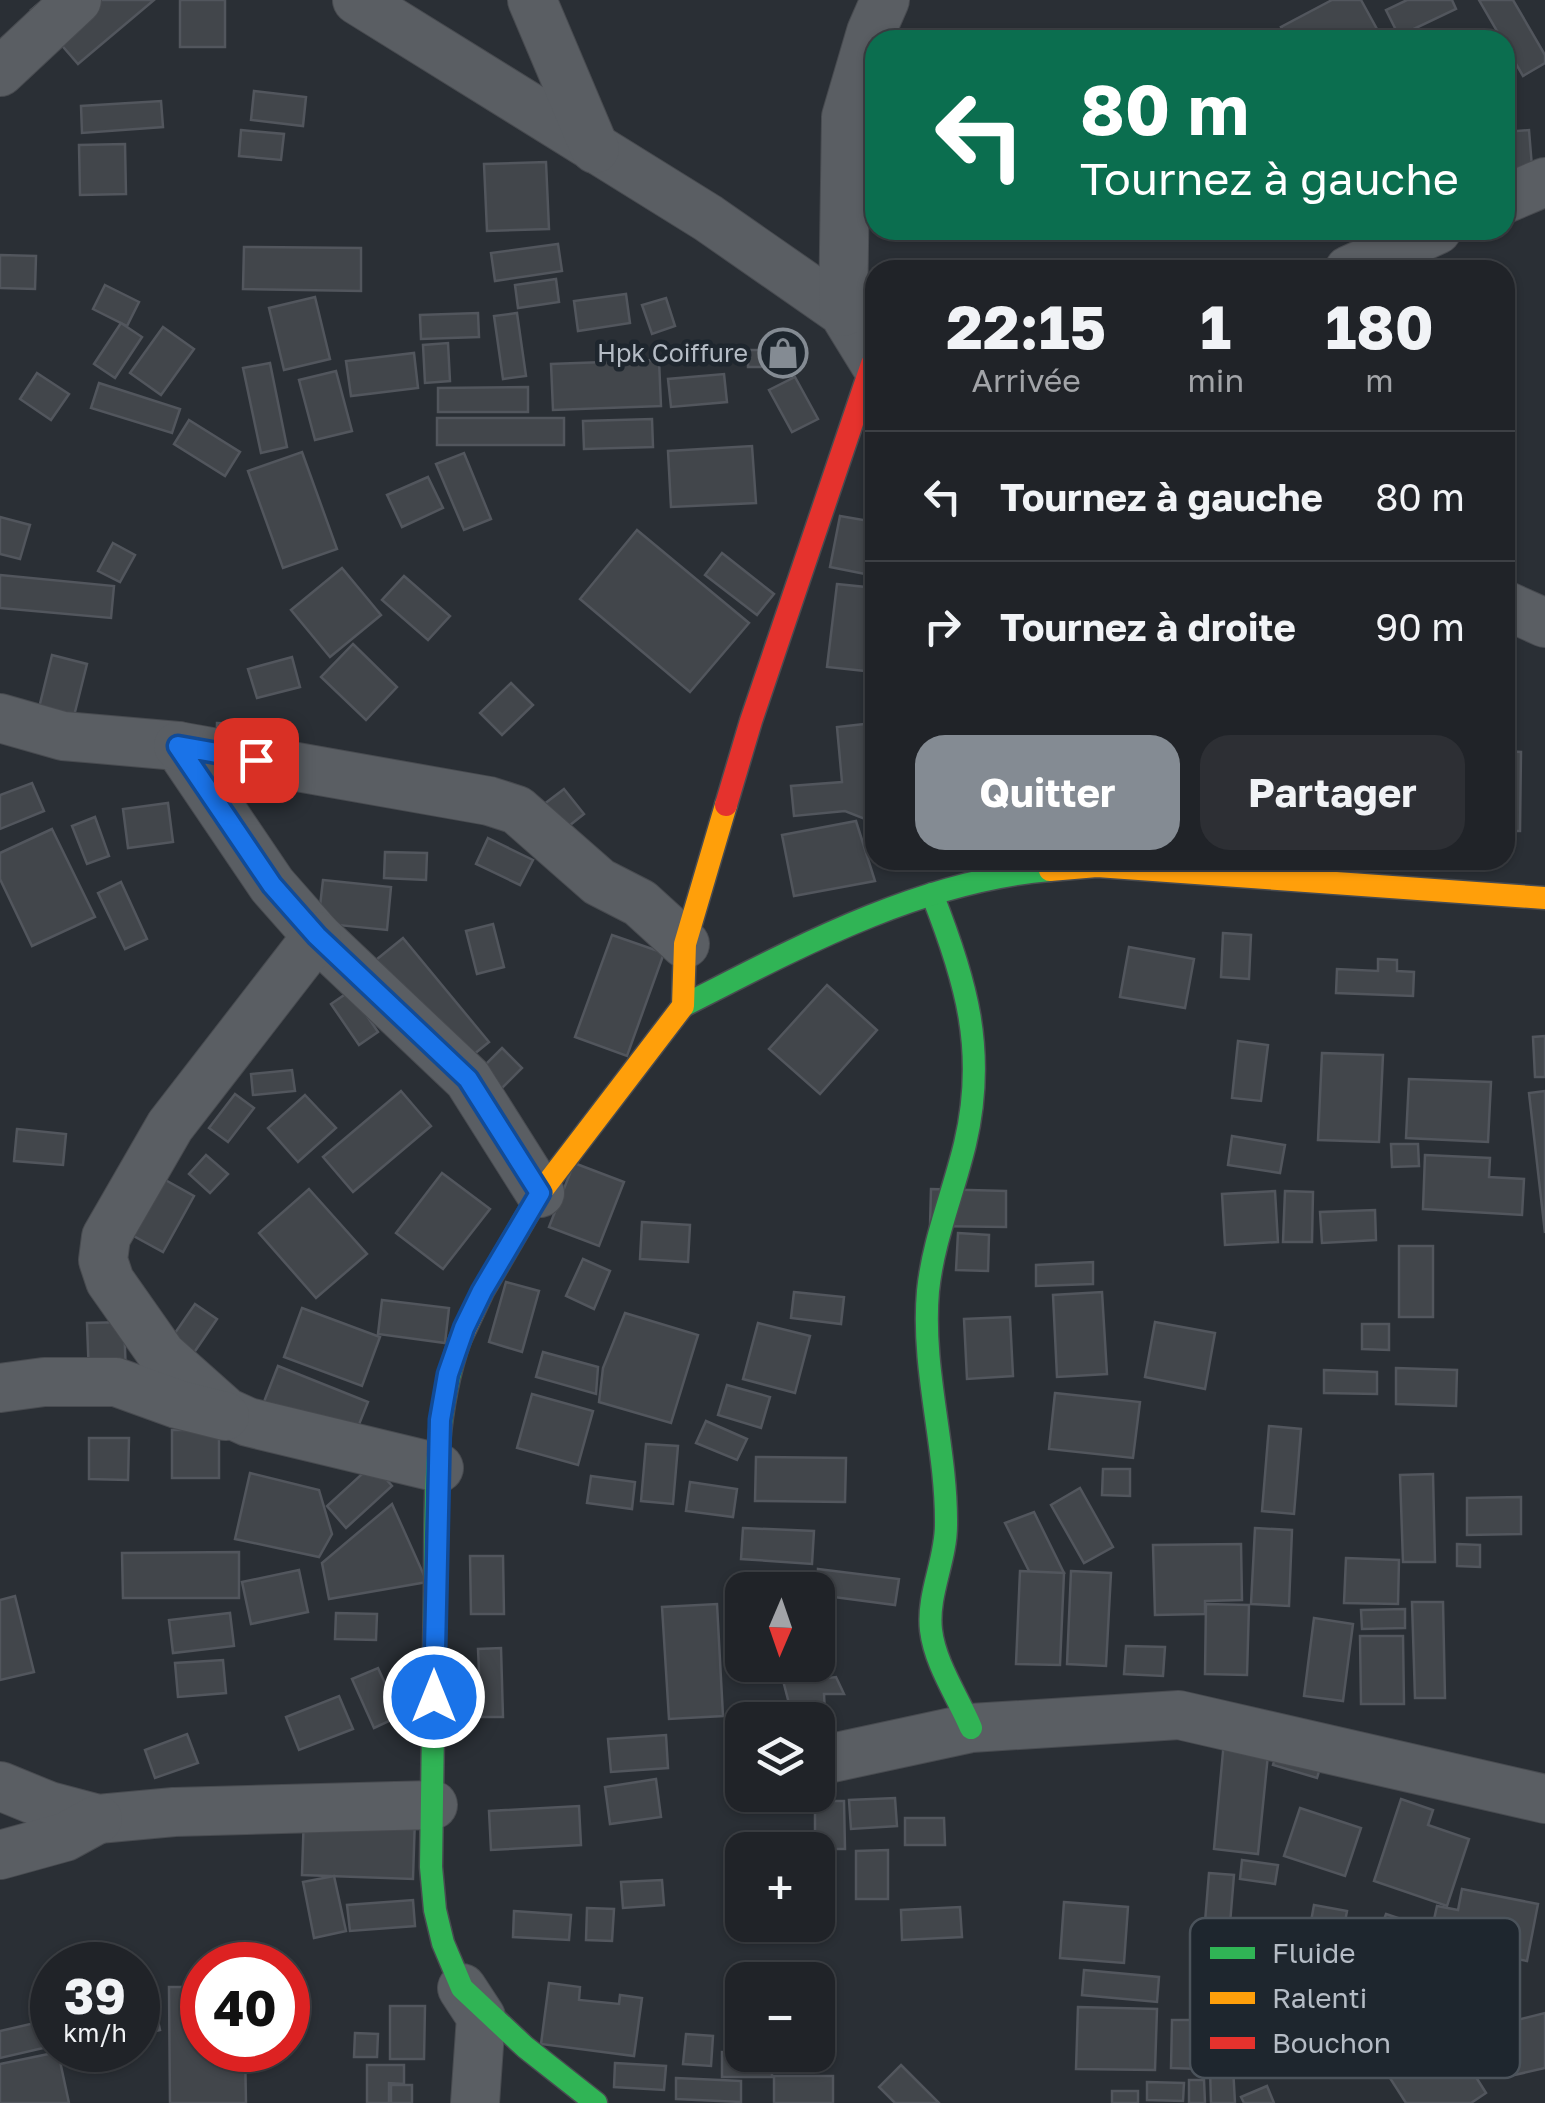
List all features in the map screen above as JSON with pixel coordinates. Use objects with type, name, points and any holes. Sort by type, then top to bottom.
[{"type":"street","points":[[0,72],[77,0]]},
{"type":"street","points":[[357,0],[708,218],[844,312],[865,348]]},
{"type":"street","points":[[532,0],[595,148]]},
{"type":"street","points":[[871,30],[885,0]]},
{"type":"street","points":[[844,312],[846,117],[865,50]]},
{"type":"street","points":[[1371,260],[1415,240]]},
{"type":"street","points":[[683,1006],[686,944],[752,721],[865,390]]},
{"type":"street","points":[[1515,610],[1545,623]]},
{"type":"street","points":[[0,718],[63,736],[178,746],[489,801],[517,810],[599,882],[640,903],[686,944]]},
{"type":"street","points":[[178,746],[272,885],[317,936],[468,1079],[540,1193]]},
{"type":"street","points":[[475,2103],[482,2017],[462,1988],[443,1943],[434,1910],[431,1867],[440,1420],[448,1374],[464,1328],[506,1247],[540,1193],[683,1006],[792,951],[932,894],[993,878],[1063,870]]},
{"type":"street","points":[[1154,870],[1545,898]]},
{"type":"street","points":[[932,894],[955,950],[976,1034],[975,1085],[965,1143],[928,1290],[926,1364],[946,1529],[932,1599],[930,1632],[971,1728]]},
{"type":"street","points":[[248,1422],[226,1412],[162,1355],[110,1280],[103,1260],[106,1237],[170,1126],[317,936]]},
{"type":"street","points":[[0,1388],[44,1382],[116,1382],[178,1404],[439,1468]]},
{"type":"street","points":[[835,1756],[971,1728],[1179,1714],[1545,1799]]},
{"type":"street","points":[[0,1786],[49,1806],[98,1819],[174,1812],[433,1804]]},
{"type":"street","points":[[0,1854],[65,1837],[98,1819]]},
{"type":"street","points":[[462,1988],[596,2103]]},
{"type":"building","points":[[43,0],[154,0],[78,64],[31,10]]},
{"type":"building","points":[[180,0],[225,0],[225,47],[180,47]]},
{"type":"building","points":[[1332,0],[1361,0],[1378,30],[1283,30],[1281,27]]},
{"type":"building","points":[[1407,0],[1452,0],[1456,9],[1412,30],[1396,30],[1386,10]]},
{"type":"building","points":[[1479,0],[1513,0],[1545,55],[1545,63],[1523,76],[1515,62],[1515,30],[1496,30]]},
{"type":"building","points":[[254,91],[306,97],[303,126],[251,120]]},
{"type":"building","points":[[161,101],[163,127],[82,133],[81,106]]},
{"type":"building","points":[[241,130],[284,134],[281,160],[239,156]]},
{"type":"building","points":[[1529,130],[1532,167],[1515,168],[1515,131]]},
{"type":"building","points":[[125,144],[126,194],[80,195],[79,145]]},
{"type":"building","points":[[546,162],[549,229],[487,231],[484,164]]},
{"type":"building","points":[[558,244],[562,271],[495,281],[491,253]]},
{"type":"building","points":[[244,247],[361,248],[361,291],[243,289]]},
{"type":"building","points":[[0,255],[36,256],[35,289],[0,288]]},
{"type":"building","points":[[556,279],[559,302],[518,308],[515,285]]},
{"type":"building","points":[[105,285],[139,302],[127,326],[93,309]]},
{"type":"building","points":[[626,294],[630,323],[578,331],[574,301]]},
{"type":"building","points":[[315,297],[330,359],[284,370],[269,308]]},
{"type":"building","points":[[666,298],[675,326],[652,334],[642,305]]},
{"type":"building","points":[[478,313],[479,337],[421,339],[420,315]]},
{"type":"building","points":[[517,313],[526,376],[503,379],[494,316]]},
{"type":"building","points":[[121,323],[142,337],[115,378],[94,364]]},
{"type":"building","points":[[163,327],[194,349],[161,395],[130,373]]},
{"type":"building","points":[[448,343],[450,381],[425,383],[423,345]]},
{"type":"building","points":[[748,350],[789,350],[789,367],[748,367]]},
{"type":"building","points":[[414,353],[418,388],[351,396],[346,361]]},
{"type":"building","points":[[659,360],[661,406],[553,410],[551,364]]},
{"type":"building","points":[[270,363],[287,447],[261,453],[243,368]]},
{"type":"building","points":[[336,371],[352,431],[315,440],[299,380]]},
{"type":"building","points":[[37,373],[69,394],[51,420],[20,399]]},
{"type":"building","points":[[724,374],[727,402],[671,407],[668,379]]},
{"type":"building","points":[[795,377],[818,419],[792,432],[769,390]]},
{"type":"building","points":[[99,383],[180,409],[172,433],[91,408]]},
{"type":"building","points":[[528,387],[528,412],[438,412],[438,388]]},
{"type":"building","points":[[437,418],[564,418],[564,445],[437,445]]},
{"type":"building","points":[[652,419],[653,447],[584,449],[583,421]]},
{"type":"building","points":[[189,420],[240,452],[225,476],[174,444]]},
{"type":"building","points":[[752,446],[756,503],[671,507],[668,451]]},
{"type":"building","points":[[302,452],[337,549],[283,568],[248,471]]},
{"type":"building","points":[[464,453],[491,519],[464,530],[436,464]]},
{"type":"building","points":[[428,477],[443,508],[402,527],[387,495]]},
{"type":"building","points":[[840,516],[865,520],[865,574],[830,567]]},
{"type":"building","points":[[0,517],[30,525],[20,559],[0,554]]},
{"type":"building","points":[[637,530],[749,623],[690,692],[580,599]]},
{"type":"building","points":[[113,543],[135,555],[120,582],[98,571]]},
{"type":"building","points":[[722,553],[774,594],[757,615],[705,575]]},
{"type":"building","points":[[342,568],[381,615],[330,657],[291,610]]},
{"type":"building","points":[[0,575],[114,586],[111,618],[0,608]]},
{"type":"building","points":[[404,576],[450,616],[428,640],[382,600]]},
{"type":"building","points":[[837,584],[865,587],[865,671],[827,667]]},
{"type":"building","points":[[353,644],[397,687],[366,720],[321,677]]},
{"type":"building","points":[[52,655],[87,664],[68,740],[33,732]]},
{"type":"building","points":[[292,657],[300,687],[257,698],[248,669]]},
{"type":"building","points":[[511,683],[533,705],[502,735],[480,713]]},
{"type":"building","points":[[217,723],[280,726],[278,766],[216,764]]},
{"type":"building","points":[[865,724],[865,819],[845,811],[794,816],[791,786],[842,782],[837,727]]},
{"type":"building","points":[[1515,752],[1521,752],[1520,831],[1515,831]]},
{"type":"building","points":[[32,783],[44,811],[0,829],[0,795]]},
{"type":"building","points":[[564,789],[584,814],[555,837],[535,811]]},
{"type":"building","points":[[168,803],[173,842],[128,848],[123,809]]},
{"type":"building","points":[[95,817],[109,856],[87,864],[72,826]]},
{"type":"building","points":[[856,821],[865,849],[865,870],[872,870],[875,881],[794,896],[782,835]]},
{"type":"building","points":[[52,829],[95,917],[32,946],[0,879],[0,853]]},
{"type":"building","points":[[488,838],[533,860],[520,885],[476,864]]},
{"type":"building","points":[[385,852],[427,853],[426,880],[384,878]]},
{"type":"building","points":[[323,880],[391,887],[387,930],[318,923]]},
{"type":"building","points":[[121,882],[147,939],[125,949],[98,893]]},
{"type":"building","points":[[493,924],[504,967],[477,974],[466,931]]},
{"type":"building","points":[[1223,933],[1251,935],[1249,979],[1221,977]]},
{"type":"building","points":[[612,935],[664,953],[627,1056],[575,1037]]},
{"type":"building","points":[[403,938],[489,1042],[441,1081],[355,977]]},
{"type":"building","points":[[1129,947],[1194,959],[1185,1008],[1120,997]]},
{"type":"building","points":[[1378,959],[1397,960],[1397,971],[1414,972],[1413,996],[1336,993],[1337,969],[1378,971]]},
{"type":"building","points":[[827,985],[877,1030],[820,1094],[769,1049]]},
{"type":"building","points":[[350,991],[378,1032],[359,1045],[331,1004]]},
{"type":"building","points":[[1545,1036],[1545,1077],[1535,1077],[1533,1037]]},
{"type":"building","points":[[1238,1041],[1268,1045],[1261,1101],[1232,1098]]},
{"type":"building","points":[[502,1048],[522,1068],[493,1097],[473,1077]]},
{"type":"building","points":[[1322,1053],[1383,1055],[1379,1142],[1318,1140]]},
{"type":"building","points":[[292,1070],[295,1091],[253,1095],[251,1074]]},
{"type":"building","points":[[1409,1079],[1491,1082],[1488,1142],[1406,1138]]},
{"type":"building","points":[[401,1091],[431,1126],[353,1192],[323,1157]]},
{"type":"building","points":[[1545,1091],[1545,1233],[1529,1093]]},
{"type":"building","points":[[235,1094],[254,1108],[228,1142],[209,1128]]},
{"type":"building","points":[[305,1095],[336,1128],[298,1162],[268,1128]]},
{"type":"building","points":[[17,1129],[66,1134],[63,1165],[14,1161]]},
{"type":"building","points":[[1232,1136],[1285,1145],[1280,1173],[1228,1165]]},
{"type":"building","points":[[1391,1144],[1418,1144],[1419,1166],[1392,1167]]},
{"type":"building","points":[[206,1155],[228,1174],[210,1193],[189,1174]]},
{"type":"building","points":[[1425,1155],[1490,1158],[1489,1177],[1524,1179],[1522,1215],[1423,1209]]},
{"type":"building","points":[[574,1163],[624,1182],[599,1246],[549,1227]]},
{"type":"building","points":[[151,1172],[194,1196],[163,1252],[119,1228]]},
{"type":"building","points":[[442,1173],[490,1209],[443,1269],[396,1233]]},
{"type":"building","points":[[309,1189],[367,1254],[316,1298],[259,1233]]},
{"type":"building","points":[[931,1189],[1006,1191],[1006,1227],[930,1226]]},
{"type":"building","points":[[1275,1191],[1278,1242],[1225,1245],[1222,1194]]},
{"type":"building","points":[[1285,1191],[1313,1192],[1312,1242],[1283,1242]]},
{"type":"building","points":[[1375,1210],[1376,1240],[1322,1243],[1320,1212]]},
{"type":"building","points":[[642,1222],[690,1225],[688,1262],[640,1259]]},
{"type":"building","points":[[958,1233],[989,1235],[988,1271],[956,1270]]},
{"type":"building","points":[[1399,1246],[1433,1246],[1433,1317],[1399,1317]]},
{"type":"building","points":[[583,1259],[610,1271],[594,1309],[566,1296]]},
{"type":"building","points":[[1093,1262],[1093,1284],[1036,1286],[1036,1265]]},
{"type":"building","points":[[506,1282],[539,1291],[522,1352],[489,1342]]},
{"type":"building","points":[[794,1292],[844,1297],[841,1324],[791,1318]]},
{"type":"building","points":[[1102,1292],[1107,1374],[1057,1377],[1053,1295]]},
{"type":"building","points":[[382,1300],[449,1308],[445,1343],[378,1334]]},
{"type":"building","points":[[195,1304],[217,1319],[191,1357],[168,1343]]},
{"type":"building","points":[[302,1308],[380,1337],[362,1386],[284,1357]]},
{"type":"building","points":[[625,1313],[698,1335],[671,1423],[599,1402],[603,1368]]},
{"type":"building","points":[[1010,1317],[1013,1376],[967,1379],[964,1319]]},
{"type":"building","points":[[124,1322],[126,1375],[89,1377],[87,1323]]},
{"type":"building","points":[[1155,1322],[1215,1333],[1205,1389],[1145,1377]]},
{"type":"building","points":[[758,1323],[810,1336],[795,1393],[743,1379]]},
{"type":"building","points":[[1362,1324],[1389,1324],[1389,1350],[1362,1349]]},
{"type":"building","points":[[543,1352],[598,1367],[596,1394],[536,1377]]},
{"type":"building","points":[[278,1366],[368,1402],[350,1447],[260,1412]]},
{"type":"building","points":[[1396,1368],[1457,1370],[1456,1406],[1396,1404]]},
{"type":"building","points":[[1324,1370],[1377,1372],[1377,1394],[1324,1393]]},
{"type":"building","points":[[727,1385],[770,1397],[761,1428],[718,1415]]},
{"type":"building","points":[[1055,1393],[1140,1402],[1133,1458],[1049,1449]]},
{"type":"building","points":[[532,1394],[593,1411],[578,1465],[517,1448]]},
{"type":"building","points":[[706,1421],[747,1439],[737,1460],[696,1443]]},
{"type":"building","points":[[1269,1426],[1301,1429],[1294,1514],[1262,1511]]},
{"type":"building","points":[[172,1430],[219,1430],[219,1478],[172,1478]]},
{"type":"building","points":[[89,1438],[129,1438],[128,1480],[89,1479]]},
{"type":"building","points":[[646,1444],[678,1446],[673,1504],[641,1501]]},
{"type":"building","points":[[756,1457],[846,1458],[845,1502],[755,1501]]},
{"type":"building","points":[[373,1464],[392,1486],[346,1528],[327,1506]]},
{"type":"building","points":[[1103,1469],[1130,1469],[1130,1496],[1102,1495]]},
{"type":"building","points":[[250,1473],[319,1490],[332,1534],[319,1557],[235,1539]]},
{"type":"building","points":[[1433,1474],[1435,1562],[1403,1562],[1400,1475]]},
{"type":"building","points":[[591,1476],[635,1482],[632,1509],[587,1503]]},
{"type":"building","points":[[690,1482],[737,1489],[733,1517],[686,1511]]},
{"type":"building","points":[[1080,1488],[1113,1547],[1084,1563],[1051,1505]]},
{"type":"building","points":[[1521,1497],[1521,1534],[1467,1535],[1467,1498]]},
{"type":"building","points":[[392,1504],[427,1582],[329,1599],[322,1563]]},
{"type":"building","points":[[1034,1512],[1064,1573],[1034,1581],[1005,1523]]},
{"type":"building","points":[[743,1528],[814,1531],[812,1564],[741,1559]]},
{"type":"building","points":[[1255,1528],[1292,1530],[1289,1606],[1251,1604]]},
{"type":"building","points":[[1241,1544],[1242,1600],[1205,1601],[1205,1614],[1155,1615],[1153,1545]]},
{"type":"building","points":[[1457,1544],[1480,1545],[1480,1567],[1457,1566]]},
{"type":"building","points":[[239,1552],[239,1598],[123,1598],[122,1553]]},
{"type":"building","points":[[470,1556],[503,1556],[504,1614],[471,1614]]},
{"type":"building","points":[[1346,1558],[1399,1560],[1398,1604],[1344,1603]]},
{"type":"building","points":[[818,1569],[899,1579],[895,1605],[835,1597],[835,1572]]},
{"type":"building","points":[[299,1570],[308,1612],[251,1624],[242,1582]]},
{"type":"building","points":[[1020,1571],[1064,1573],[1060,1665],[1016,1664]]},
{"type":"building","points":[[1071,1571],[1111,1573],[1106,1666],[1067,1664]]},
{"type":"building","points":[[15,1596],[34,1672],[0,1680],[0,1600]]},
{"type":"building","points":[[1412,1602],[1443,1602],[1445,1698],[1415,1698]]},
{"type":"building","points":[[717,1604],[723,1716],[669,1719],[662,1607]]},
{"type":"building","points":[[1206,1604],[1249,1605],[1247,1675],[1205,1674]]},
{"type":"building","points":[[1405,1609],[1405,1628],[1362,1629],[1361,1610]]},
{"type":"building","points":[[230,1613],[234,1646],[173,1653],[169,1620]]},
{"type":"building","points":[[336,1613],[377,1614],[376,1640],[335,1639]]},
{"type":"building","points":[[1314,1618],[1353,1624],[1343,1701],[1304,1696]]},
{"type":"building","points":[[1360,1636],[1403,1636],[1404,1704],[1361,1704]]},
{"type":"building","points":[[1126,1646],[1165,1647],[1163,1676],[1124,1674]]},
{"type":"building","points":[[501,1648],[503,1717],[481,1717],[478,1649]]},
{"type":"building","points":[[223,1660],[226,1693],[178,1697],[175,1663]]},
{"type":"building","points":[[378,1668],[400,1716],[374,1728],[352,1679]]},
{"type":"building","points":[[836,1677],[844,1694],[824,1694],[824,1702],[789,1702],[783,1682],[835,1682]]},
{"type":"building","points":[[339,1696],[353,1729],[299,1750],[286,1717]]},
{"type":"building","points":[[187,1734],[198,1763],[155,1778],[145,1750]]},
{"type":"building","points":[[666,1735],[668,1768],[611,1772],[608,1739]]},
{"type":"building","points":[[1224,1741],[1269,1745],[1258,1854],[1214,1849]]},
{"type":"building","points":[[1280,1742],[1324,1755],[1317,1778],[1273,1765]]},
{"type":"building","points":[[656,1779],[661,1817],[610,1824],[605,1787]]},
{"type":"building","points":[[895,1798],[897,1826],[851,1829],[849,1800]]},
{"type":"building","points":[[1401,1799],[1433,1810],[1428,1825],[1469,1839],[1447,1906],[1374,1881]]},
{"type":"building","points":[[835,1801],[844,1801],[845,1849],[835,1849],[835,1832],[815,1832],[815,1812],[835,1812]]},
{"type":"building","points":[[579,1806],[581,1845],[491,1850],[489,1811]]},
{"type":"building","points":[[1300,1808],[1361,1828],[1345,1876],[1284,1856]]},
{"type":"building","points":[[304,1813],[415,1817],[413,1879],[302,1875]]},
{"type":"building","points":[[905,1818],[944,1818],[945,1845],[905,1845]]},
{"type":"building","points":[[888,1850],[888,1899],[856,1899],[856,1851]]},
{"type":"building","points":[[1242,1860],[1278,1865],[1275,1884],[1240,1879]]},
{"type":"building","points":[[1209,1873],[1234,1875],[1230,1918],[1205,1918]]},
{"type":"building","points":[[334,1876],[346,1931],[314,1938],[303,1882]]},
{"type":"building","points":[[662,1880],[664,1905],[623,1908],[621,1882]]},
{"type":"building","points":[[1462,1889],[1538,1904],[1527,1961],[1520,1960],[1520,1918],[1434,1918],[1437,1906],[1458,1910]]},
{"type":"building","points":[[413,1900],[415,1926],[350,1931],[347,1905]]},
{"type":"building","points":[[1064,1902],[1128,1907],[1124,1963],[1060,1958]]},
{"type":"building","points":[[1314,1905],[1347,1911],[1346,1918],[1312,1918]]},
{"type":"building","points":[[960,1907],[962,1937],[902,1940],[901,1910]]},
{"type":"building","points":[[587,1908],[614,1909],[612,1941],[586,1940]]},
{"type":"building","points":[[514,1911],[571,1915],[569,1940],[513,1937]]},
{"type":"building","points":[[1084,1970],[1159,1977],[1157,2002],[1082,1995]]},
{"type":"building","points":[[549,1983],[580,1987],[579,2000],[619,2004],[620,1995],[642,1998],[634,2056],[541,2044]]},
{"type":"building","points":[[169,1987],[180,1987],[180,2072],[245,2072],[246,2103],[170,2103]]},
{"type":"building","points":[[390,2006],[425,2006],[424,2059],[390,2059]]},
{"type":"building","points":[[1078,2007],[1157,2009],[1155,2070],[1076,2069]]},
{"type":"building","points":[[1545,2013],[1545,2068],[1520,2074],[1520,2019]]},
{"type":"building","points":[[1172,2020],[1190,2020],[1190,2069],[1171,2068]]},
{"type":"building","points":[[30,2024],[30,2051],[0,2058],[0,2031]]},
{"type":"building","points":[[355,2033],[378,2034],[377,2057],[354,2057]]},
{"type":"building","points":[[686,2034],[713,2036],[711,2066],[683,2064]]},
{"type":"building","points":[[722,2052],[725,2072],[772,2072],[772,2077],[722,2077]]},
{"type":"building","points":[[30,2058],[30,2072],[62,2072],[69,2103],[0,2103],[0,2064]]},
{"type":"building","points":[[615,2063],[666,2066],[664,2090],[614,2087]]},
{"type":"building","points":[[367,2065],[404,2065],[404,2084],[389,2083],[389,2103],[367,2103]]},
{"type":"building","points":[[901,2065],[939,2103],[895,2103],[879,2087]]},
{"type":"building","points":[[774,2076],[833,2076],[833,2103],[774,2103]]},
{"type":"building","points":[[676,2078],[741,2081],[741,2102],[676,2099]]},
{"type":"building","points":[[1210,2078],[1234,2078],[1235,2103],[1211,2103]]},
{"type":"building","points":[[1390,2078],[1477,2078],[1486,2093],[1471,2103],[1406,2103]]},
{"type":"building","points":[[1189,2080],[1204,2080],[1205,2103],[1189,2103]]},
{"type":"building","points":[[1147,2082],[1184,2083],[1183,2101],[1147,2100]]},
{"type":"building","points":[[391,2085],[412,2085],[412,2103],[391,2103]]},
{"type":"building","points":[[1267,2086],[1274,2103],[1244,2103],[1241,2097]]},
{"type":"building","points":[[1112,2091],[1138,2091],[1138,2103],[1112,2103]]},
{"type":"traffic: fast","points":[[683,1006],[815,940],[907,902],[1002,877],[1050,870]]},
{"type":"traffic: fast","points":[[932,894],[963,986],[974,1078],[965,1144],[928,1291],[928,1350],[946,1525],[930,1617],[933,1643],[942,1668],[971,1728]]},
{"type":"traffic: fast","points":[[460,1340],[444,1400],[436,1496],[431,1867],[435,1910],[443,1943],[462,1988],[525,2047],[596,2103]]},
{"type":"traffic: slow","points":[[460,1340],[483,1291],[540,1193],[683,1006],[685,944],[726,805]]},
{"type":"traffic: slow","points":[[1153,870],[1545,898]]},
{"type":"traffic: jam","points":[[726,805],[865,385]]},
{"type":"place","name":"Hpk Coiffure","points":[[783,353]]},
{"type":"route","points":[[256,760],[178,746],[272,885],[317,936],[468,1079],[540,1193],[482,1291],[448,1374],[440,1420],[434,1697]]}]
